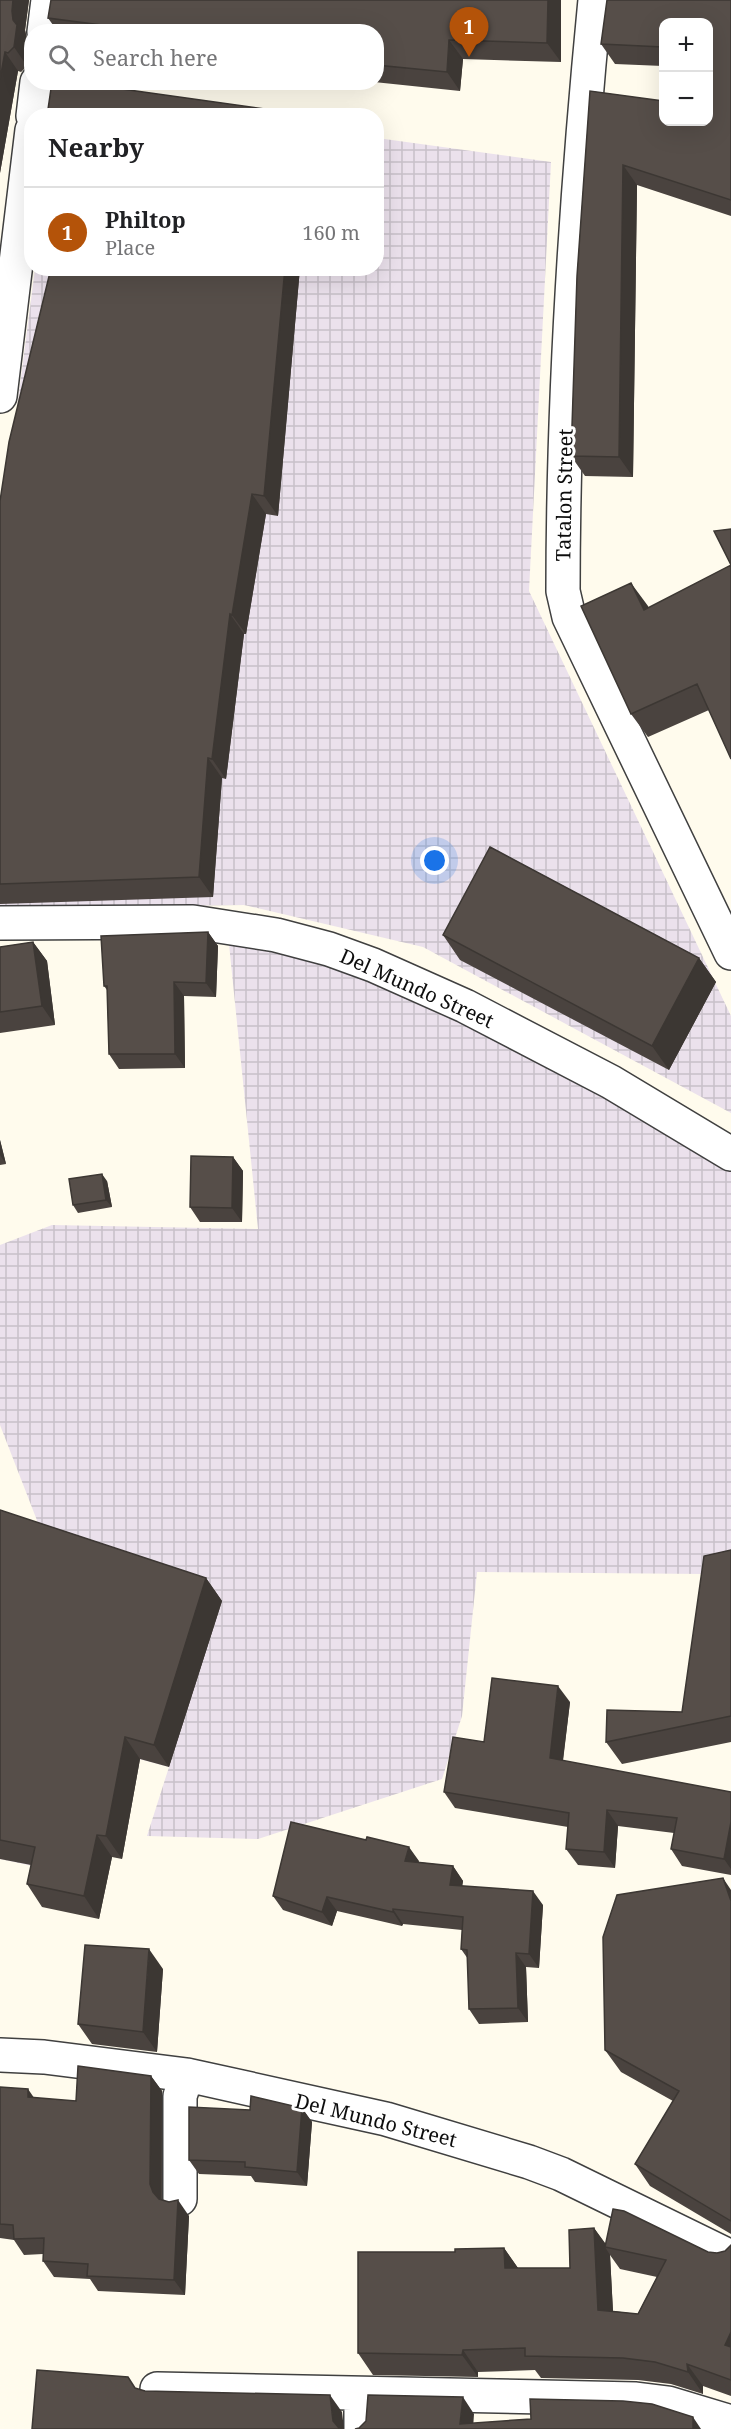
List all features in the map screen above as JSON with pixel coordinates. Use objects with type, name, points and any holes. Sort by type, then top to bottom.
[{"type":"street","points":[[45,24],[48,0]]},
{"type":"street","name":"Tatalon Street","points":[[595,0],[580,158],[566,420],[563,591],[569,617],[731,953]]},
{"type":"street","points":[[34,108],[36,90]]},
{"type":"street","points":[[0,396],[24,196]]},
{"type":"street","name":"Del Mundo Street","points":[[0,923],[193,922],[276,935],[329,949],[373,965],[465,1006],[611,1082],[731,1154]]},
{"type":"street","name":"Del Mundo Street","points":[[0,2055],[44,2057],[187,2075],[386,2119],[529,2162],[561,2175],[731,2257]]},
{"type":"street","points":[[180,2199],[180,2096],[187,2075]]},
{"type":"street","points":[[157,2389],[636,2399],[668,2403],[731,2422]]},
{"type":"street","points":[[361,2394],[361,2429]]},
{"type":"shaded area","points":[[384,139],[551,162],[529,591],[731,1016],[731,1113],[423,947],[244,905],[0,908],[0,540],[34,276],[384,276]]},
{"type":"shaded area","points":[[229,944],[372,970],[731,1151],[731,1569],[704,1574],[477,1572],[462,1716],[442,1779],[258,1839],[147,1836],[169,1767],[64,1739],[42,1868],[0,1859],[0,1527],[45,1541],[0,1425],[0,1245],[52,1225],[258,1229]]},
{"type":"building","points":[[0,0],[13,0],[13,20],[17,25],[14,47],[8,53],[5,52],[0,79]]},
{"type":"building","points":[[51,0],[548,0],[547,43],[449,40],[447,72],[384,66],[384,24],[94,24],[48,18]]},
{"type":"building","points":[[607,0],[731,0],[731,200],[623,165],[619,457],[571,456],[577,276],[590,91],[659,100],[659,126],[713,126],[713,18],[659,18],[659,47],[601,44]]},
{"type":"building","points":[[51,90],[129,90],[258,108],[48,108]]},
{"type":"building","points":[[49,276],[284,276],[264,496],[252,494],[232,615],[230,614],[212,759],[208,758],[199,877],[0,884],[0,501],[9,442]]},
{"type":"building","points":[[731,529],[731,565],[714,531]]},
{"type":"building","points":[[731,565],[731,759],[697,684],[631,714],[581,606],[631,583],[644,610]]},
{"type":"building","points":[[490,847],[699,958],[652,1046],[443,935]]},
{"type":"building","points":[[208,932],[206,983],[174,982],[175,1054],[109,1054],[107,986],[104,986],[101,936]]},
{"type":"building","points":[[33,942],[42,1006],[0,1012],[0,947]]},
{"type":"building","points":[[191,1156],[233,1157],[232,1208],[190,1207]]},
{"type":"building","points":[[102,1174],[106,1200],[73,1205],[69,1179]]},
{"type":"building","points":[[0,1510],[206,1578],[154,1745],[125,1737],[106,1836],[97,1835],[84,1896],[27,1884],[35,1847],[0,1840]]},
{"type":"building","points":[[731,1550],[731,1716],[606,1742],[607,1710],[682,1712],[704,1556]]},
{"type":"building","points":[[492,1678],[558,1686],[550,1758],[731,1792],[731,1822],[724,1859],[671,1849],[677,1818],[607,1810],[604,1852],[566,1849],[569,1813],[444,1792],[453,1737],[484,1742]]},
{"type":"building","points":[[291,1822],[366,1840],[367,1837],[409,1847],[405,1861],[453,1866],[450,1885],[533,1891],[529,1954],[516,1953],[518,2008],[469,2009],[467,1950],[461,1949],[463,1917],[393,1909],[393,1912],[327,1897],[322,1912],[273,1896]]},
{"type":"building","points":[[723,1878],[731,1901],[731,2221],[635,2164],[679,2091],[605,2050],[603,1937],[617,1895]]},
{"type":"building","points":[[85,1945],[149,1949],[143,2032],[78,2024]]},
{"type":"building","points":[[78,2066],[151,2076],[150,2184],[159,2199],[169,2202],[178,2200],[174,2280],[87,2276],[88,2264],[43,2261],[44,2238],[14,2239],[13,2225],[0,2224],[0,2087],[28,2089],[28,2097],[76,2101]]},
{"type":"building","points":[[251,2096],[302,2108],[297,2172],[245,2167],[245,2162],[189,2160],[189,2107],[250,2110]]},
{"type":"building","points":[[613,2209],[624,2211],[708,2252],[725,2251],[731,2245],[731,2332],[725,2345],[731,2347],[731,2380],[687,2364],[688,2372],[655,2362],[623,2358],[525,2356],[525,2348],[463,2350],[462,2355],[358,2353],[358,2252],[455,2252],[455,2249],[504,2248],[505,2268],[570,2268],[569,2230],[594,2228],[598,2310],[638,2314],[666,2260],[605,2247]]},
{"type":"building","points":[[37,2370],[128,2377],[135,2388],[145,2391],[330,2395],[333,2421],[343,2429],[32,2429]]},
{"type":"building","points":[[368,2395],[463,2397],[460,2424],[531,2419],[530,2399],[623,2401],[652,2404],[693,2417],[693,2429],[355,2429],[366,2421]]},
{"type":"place","name":"Philtop","points":[[469,57]]}]
